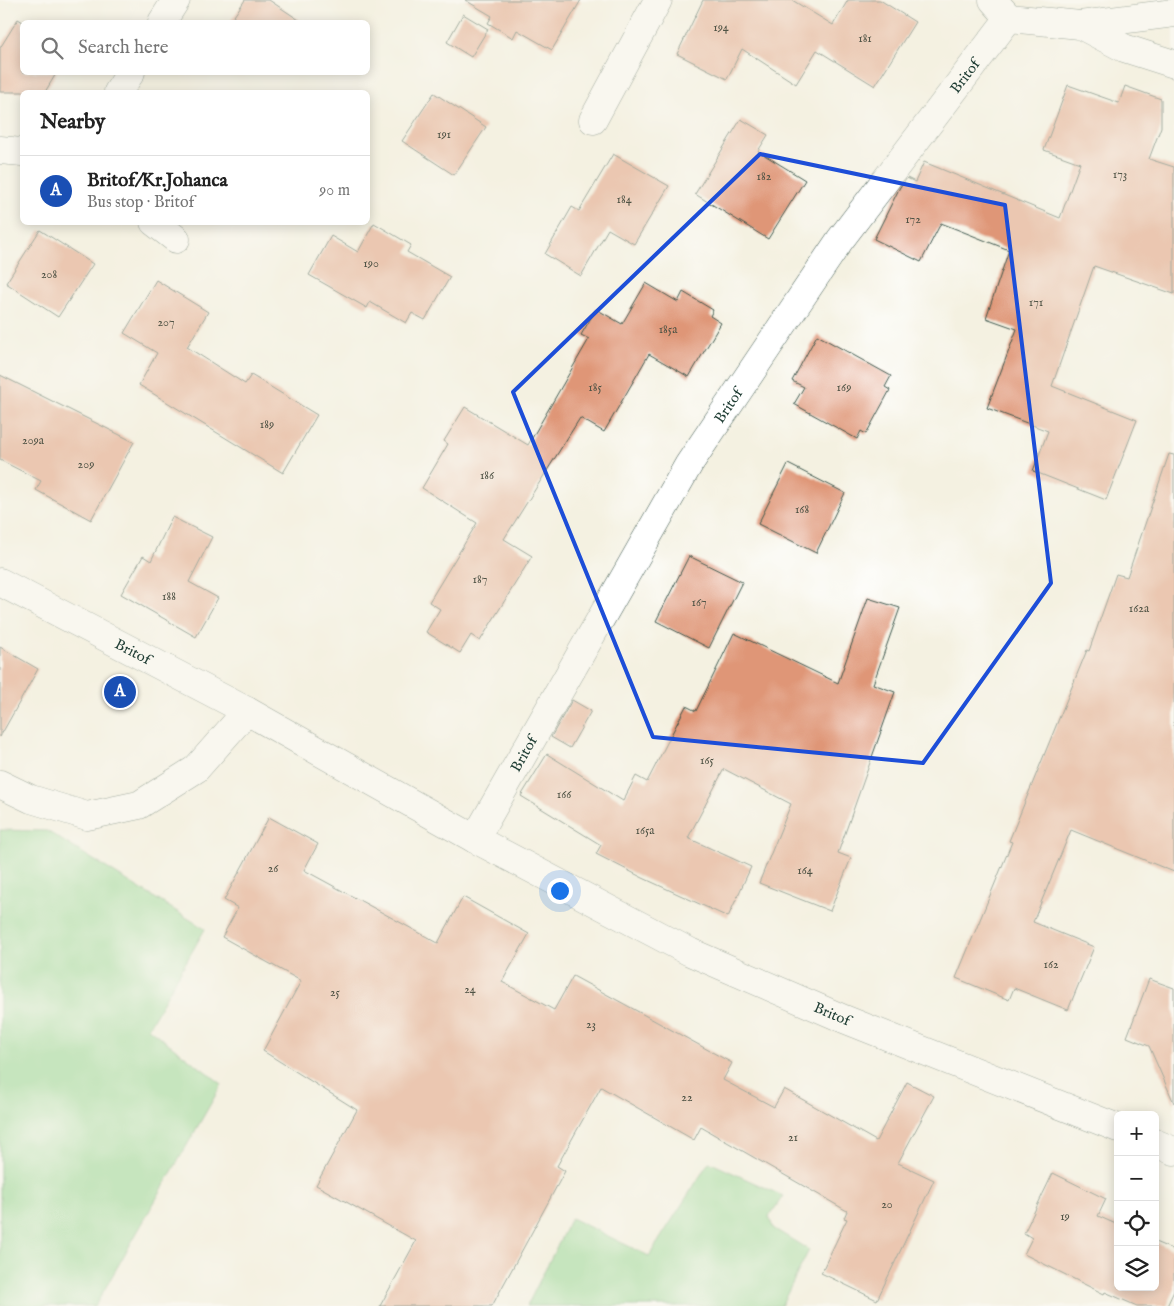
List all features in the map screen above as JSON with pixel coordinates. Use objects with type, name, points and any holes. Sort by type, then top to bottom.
[{"type":"street","points":[[163,20],[176,0]]},
{"type":"street","points":[[593,120],[658,0]]},
{"type":"street","points":[[1001,9],[1080,25],[1124,48],[1174,64]]},
{"type":"street","name":"Britof","points":[[475,839],[689,464],[840,240],[1001,9]]},
{"type":"street","points":[[1080,25],[1174,13]]},
{"type":"street","points":[[119,90],[129,75]]},
{"type":"street","points":[[0,150],[20,152]]},
{"type":"street","points":[[158,225],[176,240]]},
{"type":"street","name":"Britof","points":[[0,582],[247,711],[475,839],[690,952],[844,1018],[1114,1126]]},
{"type":"street","points":[[0,784],[31,799],[87,816],[139,805],[196,769],[247,711]]},
{"type":"street","points":[[1159,1145],[1174,1151]]},
{"type":"highlighted area","points":[[760,154],[1005,205],[1051,583],[923,763],[653,737],[513,392]]},
{"type":"green space","points":[[0,830],[47,831],[205,929],[148,1028],[222,1084],[95,1306],[0,1306]]},
{"type":"green space","points":[[709,1162],[783,1196],[769,1217],[773,1228],[809,1250],[781,1306],[527,1306],[571,1218],[649,1256]]},
{"type":"building","points":[[245,0],[269,0],[299,20],[231,20]]},
{"type":"building","points":[[465,0],[581,0],[552,50],[517,30],[513,38],[488,23],[492,16]]},
{"type":"building","points":[[703,0],[792,0],[833,25],[848,0],[880,0],[915,22],[875,86],[817,50],[796,84],[742,49],[727,79],[677,54]]},
{"type":"building","points":[[463,14],[488,29],[471,57],[447,42]]},
{"type":"building","points":[[18,19],[20,20],[20,75],[55,75],[46,90],[0,92],[0,48]]},
{"type":"building","points":[[1068,85],[1119,103],[1125,86],[1161,99],[1161,127],[1149,159],[1174,167],[1174,294],[1094,266],[1052,386],[1137,420],[1106,500],[1033,471],[1048,431],[987,408],[1017,329],[986,318],[1009,250],[941,223],[921,262],[874,239],[900,187],[907,178],[915,182],[924,162],[1060,218],[1080,163],[1044,150]]},
{"type":"building","points":[[434,93],[486,127],[454,175],[402,141]]},
{"type":"building","points":[[741,119],[768,135],[758,151],[805,180],[768,239],[695,194]]},
{"type":"building","points":[[613,154],[669,186],[634,244],[608,229],[581,276],[545,254],[572,207],[579,211]]},
{"type":"building","points":[[374,223],[411,245],[407,252],[450,277],[425,320],[412,313],[406,323],[370,302],[367,308],[309,275],[331,236],[358,252]]},
{"type":"building","points":[[40,230],[93,264],[58,317],[6,283]]},
{"type":"building","points":[[156,280],[208,312],[187,347],[245,384],[251,375],[317,415],[283,473],[139,385],[157,353],[124,333]]},
{"type":"building","points":[[646,283],[678,302],[683,292],[713,310],[710,316],[721,323],[689,377],[649,354],[604,432],[580,418],[504,539],[532,556],[480,641],[471,635],[460,653],[426,632],[440,609],[429,602],[477,523],[422,488],[448,444],[444,441],[465,407],[528,445],[589,339],[581,335],[596,309],[622,324]]},
{"type":"building","points":[[817,335],[891,376],[885,387],[890,390],[866,434],[861,431],[857,439],[794,404],[804,387],[792,381]]},
{"type":"building","points":[[0,375],[134,442],[91,520],[36,490],[41,481],[0,460]]},
{"type":"building","points":[[1169,454],[1174,455],[1174,872],[1071,830],[1033,922],[1094,947],[1068,1010],[1014,988],[1009,1000],[956,978],[1012,842],[1009,841],[1087,650],[1089,651],[1116,574],[1127,577]]},
{"type":"building","points":[[788,464],[845,493],[816,553],[758,524]]},
{"type":"building","points":[[172,517],[212,537],[189,582],[218,598],[196,637],[121,594],[143,556],[151,561]]},
{"type":"building","points":[[689,556],[742,582],[709,648],[656,621]]},
{"type":"building","points":[[868,598],[900,608],[873,684],[895,692],[838,853],[851,858],[830,911],[759,883],[791,804],[724,769],[688,838],[751,867],[728,917],[596,854],[601,845],[521,796],[547,754],[623,801],[636,776],[647,782],[686,706],[696,711],[734,633],[838,683]]},
{"type":"building","points":[[0,647],[38,669],[0,737]]},
{"type":"building","points":[[572,700],[591,711],[570,748],[551,737]]},
{"type":"building","points":[[269,817],[318,844],[304,870],[438,943],[463,897],[529,934],[502,982],[554,1010],[573,976],[732,1063],[723,1080],[774,1107],[784,1089],[876,1141],[907,1082],[934,1096],[898,1163],[934,1180],[877,1300],[821,1273],[847,1219],[844,1218],[847,1211],[701,1127],[694,1140],[601,1087],[557,1166],[565,1171],[492,1306],[380,1306],[416,1241],[316,1185],[357,1110],[263,1051],[301,981],[222,937],[238,908],[224,900]]},
{"type":"building","points":[[1149,979],[1174,988],[1174,1103],[1149,1046],[1127,1037]]},
{"type":"building","points":[[1053,1173],[1106,1199],[1098,1216],[1114,1223],[1114,1291],[1159,1291],[1159,1244],[1174,1250],[1174,1291],[1167,1306],[1137,1306],[1105,1292],[1104,1294],[1024,1254],[1032,1238],[1024,1233]]},
{"type":"place","name":"Britof/Kr.Johanca","points":[[120,692]]}]
